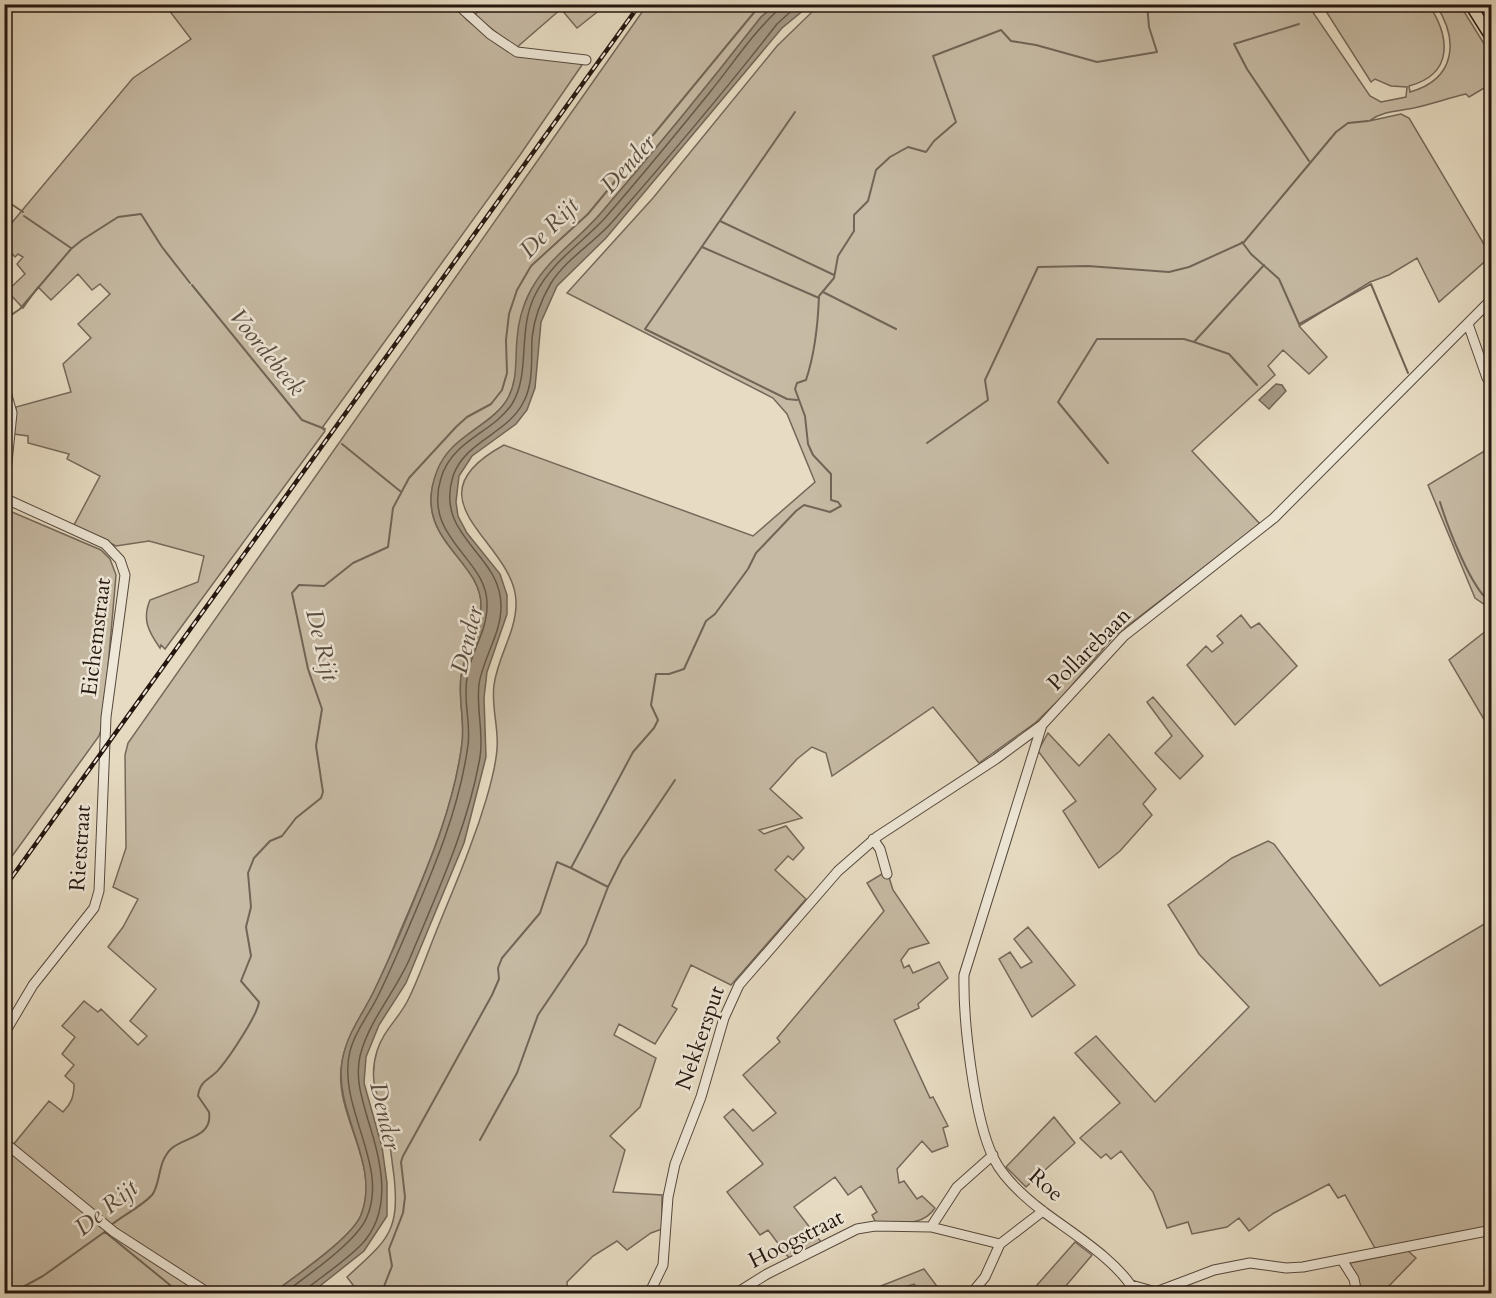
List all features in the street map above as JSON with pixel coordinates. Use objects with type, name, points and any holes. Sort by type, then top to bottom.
[{"type":"main road","points":[[1470,4],[1491,39]]},
{"type":"street","points":[[457,4],[497,40],[517,52],[586,60]]},
{"type":"street","name":"Pollarebaan","points":[[993,1155],[981,1119],[964,1009],[964,975],[1042,725],[1118,641],[1275,518],[1491,299]]},
{"type":"street","points":[[1468,324],[1487,378]]},
{"type":"street","points":[[4,385],[12,413],[4,492]]},
{"type":"street","name":"Eichemstraat","points":[[4,498],[105,544],[114,551],[123,566],[125,575],[106,717],[106,745]]},
{"type":"street","name":"Nekkersput","points":[[649,1293],[663,1265],[668,1197],[673,1169],[701,1097],[724,1018],[739,985],[838,871],[873,839],[996,759],[1042,725]]},
{"type":"street","name":"Rietstraat","points":[[4,1034],[33,985],[94,908],[101,883],[106,745]]},
{"type":"street","points":[[873,839],[880,849],[887,874]]},
{"type":"street","points":[[4,1142],[114,1232],[207,1292]]},
{"type":"street","points":[[931,1227],[957,1187],[993,1155]]},
{"type":"street","name":"Roe","points":[[993,1155],[1002,1170],[1043,1211],[1086,1242],[1133,1289],[1155,1293],[1233,1265],[1263,1263],[1286,1268],[1342,1260],[1491,1230]]},
{"type":"street","points":[[971,1293],[985,1277],[1000,1244],[1011,1238],[1043,1211]]},
{"type":"street","name":"Hoogstraat","points":[[735,1293],[767,1274],[857,1229],[875,1226],[931,1227],[949,1229],[1000,1244]]},
{"type":"street","points":[[1419,1254],[1424,1244]]},
{"type":"street","points":[[1342,1260],[1354,1279],[1357,1293]]},
{"type":"shaded area","points":[[165,5],[454,5],[467,20],[509,52],[584,62],[520,155],[322,428],[325,431],[165,649],[161,645],[160,648],[152,636],[146,619],[150,600],[198,582],[204,556],[149,541],[116,546],[74,525],[100,476],[67,459],[69,454],[28,443],[28,436],[14,434],[16,407],[71,392],[63,364],[91,338],[78,324],[110,294],[100,284],[92,290],[78,274],[51,300],[38,287],[23,308],[7,291],[25,274],[17,264],[23,257],[18,254],[15,257],[5,246],[4,232],[133,78],[191,39]]},
{"type":"shaded area","points":[[487,5],[606,5],[577,28],[561,9],[516,48],[474,15]]},
{"type":"shaded area","points":[[647,5],[775,5],[761,17],[601,213],[538,279],[531,290],[521,317],[516,372],[508,398],[492,416],[451,449],[437,472],[431,495],[433,515],[439,531],[471,575],[478,589],[481,606],[461,677],[462,743],[445,816],[390,957],[345,1049],[341,1069],[341,1087],[345,1106],[366,1178],[366,1197],[361,1215],[346,1235],[273,1293],[251,1290],[222,1294],[203,1286],[111,1225],[13,1145],[49,1101],[63,1112],[70,1103],[74,1084],[65,1076],[74,1065],[62,1054],[75,1037],[62,1026],[84,1001],[98,1012],[101,1009],[138,1045],[147,1036],[130,1021],[156,989],[108,947],[123,927],[138,899],[113,887],[126,848],[125,755],[128,743]]},
{"type":"shaded area","points":[[824,5],[1308,5],[1370,96],[1381,102],[1406,97],[1407,87],[1391,86],[1375,79],[1371,82],[1322,5],[1429,5],[1441,29],[1444,53],[1441,64],[1434,73],[1409,86],[1410,92],[1437,78],[1445,68],[1449,57],[1448,32],[1436,5],[1460,5],[1491,55],[1491,84],[1469,97],[1466,94],[1391,112],[1369,121],[1401,114],[1409,118],[1491,256],[1439,302],[1417,258],[1389,275],[1370,282],[1299,326],[1327,357],[1309,374],[1283,350],[1268,366],[1275,375],[1192,451],[1260,524],[1113,637],[1063,696],[1035,723],[979,763],[933,707],[832,776],[826,753],[812,747],[797,759],[770,789],[802,818],[759,830],[764,834],[786,826],[804,848],[793,860],[788,856],[775,870],[806,899],[731,985],[691,965],[672,1006],[677,1009],[655,1044],[619,1024],[614,1035],[656,1058],[640,1107],[610,1136],[625,1150],[613,1192],[662,1195],[662,1229],[651,1233],[627,1250],[617,1241],[593,1256],[567,1282],[568,1293],[487,1294],[484,1290],[481,1294],[359,1293],[347,1277],[381,1244],[388,1234],[395,1211],[390,1146],[374,1085],[377,1051],[416,983],[482,812],[497,749],[494,685],[516,612],[511,579],[471,521],[463,503],[463,484],[475,465],[504,445],[753,536],[815,482],[787,414],[773,398],[567,293],[653,198],[777,46],[813,11]]},
{"type":"shaded area","points":[[1491,447],[1491,609],[1475,598],[1428,485]]},
{"type":"shaded area","points":[[5,509],[101,550],[110,559],[116,575],[103,724],[99,736],[5,866]]},
{"type":"shaded area","points":[[1241,615],[1251,628],[1259,623],[1297,666],[1235,725],[1187,665],[1206,646],[1212,652],[1223,643],[1217,636]]},
{"type":"shaded area","points":[[1491,627],[1492,726],[1489,728],[1449,660]]},
{"type":"shaded area","points":[[1153,697],[1203,756],[1180,779],[1155,753],[1172,736],[1147,702]]},
{"type":"shaded area","points":[[1048,733],[1079,766],[1109,734],[1156,789],[1143,804],[1152,815],[1120,851],[1099,868],[1063,811],[1076,801],[1038,751]]},
{"type":"shaded area","points":[[1268,841],[1274,844],[1380,986],[1491,920],[1491,1227],[1376,1250],[1345,1195],[1338,1198],[1329,1184],[1274,1213],[1249,1231],[1239,1218],[1227,1227],[1192,1234],[1188,1222],[1167,1228],[1153,1192],[1121,1151],[1111,1159],[1106,1154],[1101,1158],[1080,1138],[1120,1103],[1075,1053],[1096,1036],[1155,1102],[1249,1007],[1199,954],[1168,905],[1232,858]]},
{"type":"shaded area","points":[[887,871],[893,890],[929,943],[909,949],[901,960],[904,968],[909,965],[913,973],[939,962],[948,978],[918,1004],[919,1008],[894,1020],[930,1098],[933,1097],[948,1126],[943,1128],[948,1146],[932,1152],[922,1141],[897,1169],[899,1183],[904,1181],[917,1199],[922,1196],[935,1208],[923,1219],[909,1223],[876,1223],[872,1215],[877,1212],[861,1186],[848,1195],[835,1177],[794,1207],[821,1242],[789,1258],[768,1230],[760,1235],[727,1192],[763,1164],[724,1117],[733,1109],[753,1131],[776,1113],[743,1075],[780,1042],[777,1038],[884,911],[867,883]]},
{"type":"shaded area","points":[[1028,927],[1075,985],[1032,1017],[999,959],[1010,952],[1021,968],[1032,962],[1014,939]]},
{"type":"shaded area","points":[[1054,1117],[1075,1143],[1026,1187],[1006,1167]]},
{"type":"shaded area","points":[[4,1144],[108,1229],[206,1293],[5,1293]]},
{"type":"shaded area","points":[[1075,1242],[1092,1255],[1065,1287],[1055,1293],[1030,1293]]},
{"type":"shaded area","points":[[1408,1251],[1416,1258],[1388,1287],[1395,1293],[1359,1293],[1350,1263]]},
{"type":"shaded area","points":[[924,1269],[942,1293],[921,1293],[914,1284],[885,1293],[863,1293]]},
{"type":"water","points":[[775,5],[810,5],[782,28],[606,238],[557,286],[541,322],[535,388],[527,410],[516,424],[472,456],[459,476],[456,502],[458,516],[467,533],[500,574],[507,595],[507,614],[487,672],[484,698],[486,757],[464,843],[406,983],[379,1025],[366,1057],[364,1083],[382,1147],[387,1183],[387,1216],[364,1251],[311,1293],[273,1293],[335,1246],[361,1215],[366,1196],[365,1177],[362,1158],[344,1100],[341,1081],[342,1062],[350,1035],[383,972],[419,888],[445,816],[458,768],[463,735],[461,677],[478,624],[481,606],[478,589],[471,575],[439,531],[433,514],[431,494],[437,471],[443,458],[452,448],[501,408],[508,398],[515,376],[518,333],[523,308],[538,279],[546,268],[601,213],[761,17]]},
{"type":"water","points":[[1276,384],[1282,385],[1286,391],[1269,409],[1259,400]]},
{"type":"waterway","name":"De Rijt","points":[[110,1226],[152,1195],[167,1153],[177,1144],[197,1135],[207,1127],[209,1112],[198,1096],[199,1090],[203,1083],[217,1072],[236,1046],[259,1002],[241,981],[251,956],[246,927],[251,907],[248,873],[254,858],[270,841],[282,836],[296,818],[321,798],[323,792],[316,746],[322,709],[308,669],[292,593],[299,585],[324,586],[353,563],[388,547],[393,508],[409,478],[456,427],[467,417],[491,404],[502,390],[507,373],[506,340],[509,314],[517,290],[531,266],[588,214],[761,4]]},
{"type":"waterway","name":"Dender","points":[[381,1294],[392,1266],[389,1249],[403,1213],[405,1197],[401,1162],[403,1156],[492,995],[499,979],[498,968],[502,958],[540,913],[557,862],[571,868],[633,752],[654,728],[658,720],[651,705],[656,674],[669,674],[684,669],[706,621],[715,614],[748,569],[756,553],[796,511],[804,505],[830,512],[841,506],[838,502],[831,500],[831,474],[813,455],[808,444],[805,416],[795,389],[797,383],[806,380],[812,359],[819,296],[834,278],[838,256],[854,231],[854,215],[868,201],[876,170],[890,157],[908,147],[926,152],[934,141],[956,122],[933,56],[1001,30],[1011,41],[1036,45],[1097,62],[1157,52],[1149,27],[1147,4]]},
{"type":"waterway","points":[[1299,24],[1234,44],[1247,69],[1309,161]]},
{"type":"waterway","points":[[795,112],[645,329],[787,399],[797,400]]},
{"type":"waterway","points":[[927,443],[988,400],[985,380],[1038,267],[1088,266],[1169,272],[1189,267],[1244,242],[1336,132],[1348,123],[1368,121]]},
{"type":"waterway","points":[[4,199],[23,212]]},
{"type":"waterway","name":"Voordebeek","points":[[4,320],[20,309],[71,249],[118,217],[141,214],[162,247],[190,283]]},
{"type":"waterway","points":[[24,216],[71,248]]},
{"type":"waterway","points":[[720,221],[834,275]]},
{"type":"waterway","points":[[1242,242],[1251,254],[1279,279],[1299,324],[1371,284],[1408,373]]},
{"type":"waterway","points":[[702,247],[819,298]]},
{"type":"waterway","points":[[1257,385],[1229,354],[1194,342],[1264,265]]},
{"type":"waterway","name":"Voordebeek","points":[[192,285],[302,420],[325,429]]},
{"type":"waterway","points":[[823,292],[896,329]]},
{"type":"waterway","points":[[1108,463],[1058,402],[1097,339],[1184,339],[1194,342]]},
{"type":"waterway","name":"Voordebeek","points":[[342,444],[400,491]]},
{"type":"waterway","points":[[1440,502],[1454,541],[1476,586],[1492,603]]},
{"type":"waterway","points":[[608,887],[622,859],[675,780]]},
{"type":"waterway","points":[[480,1140],[517,1073],[538,1015],[586,944],[608,887],[571,868]]},
{"type":"waterway","name":"De Rijt","points":[[10,1294],[43,1276],[106,1231]]},
{"type":"waterway","points":[[105,1232],[181,1294]]},
{"type":"railway","points":[[4,888],[640,4]]}]
